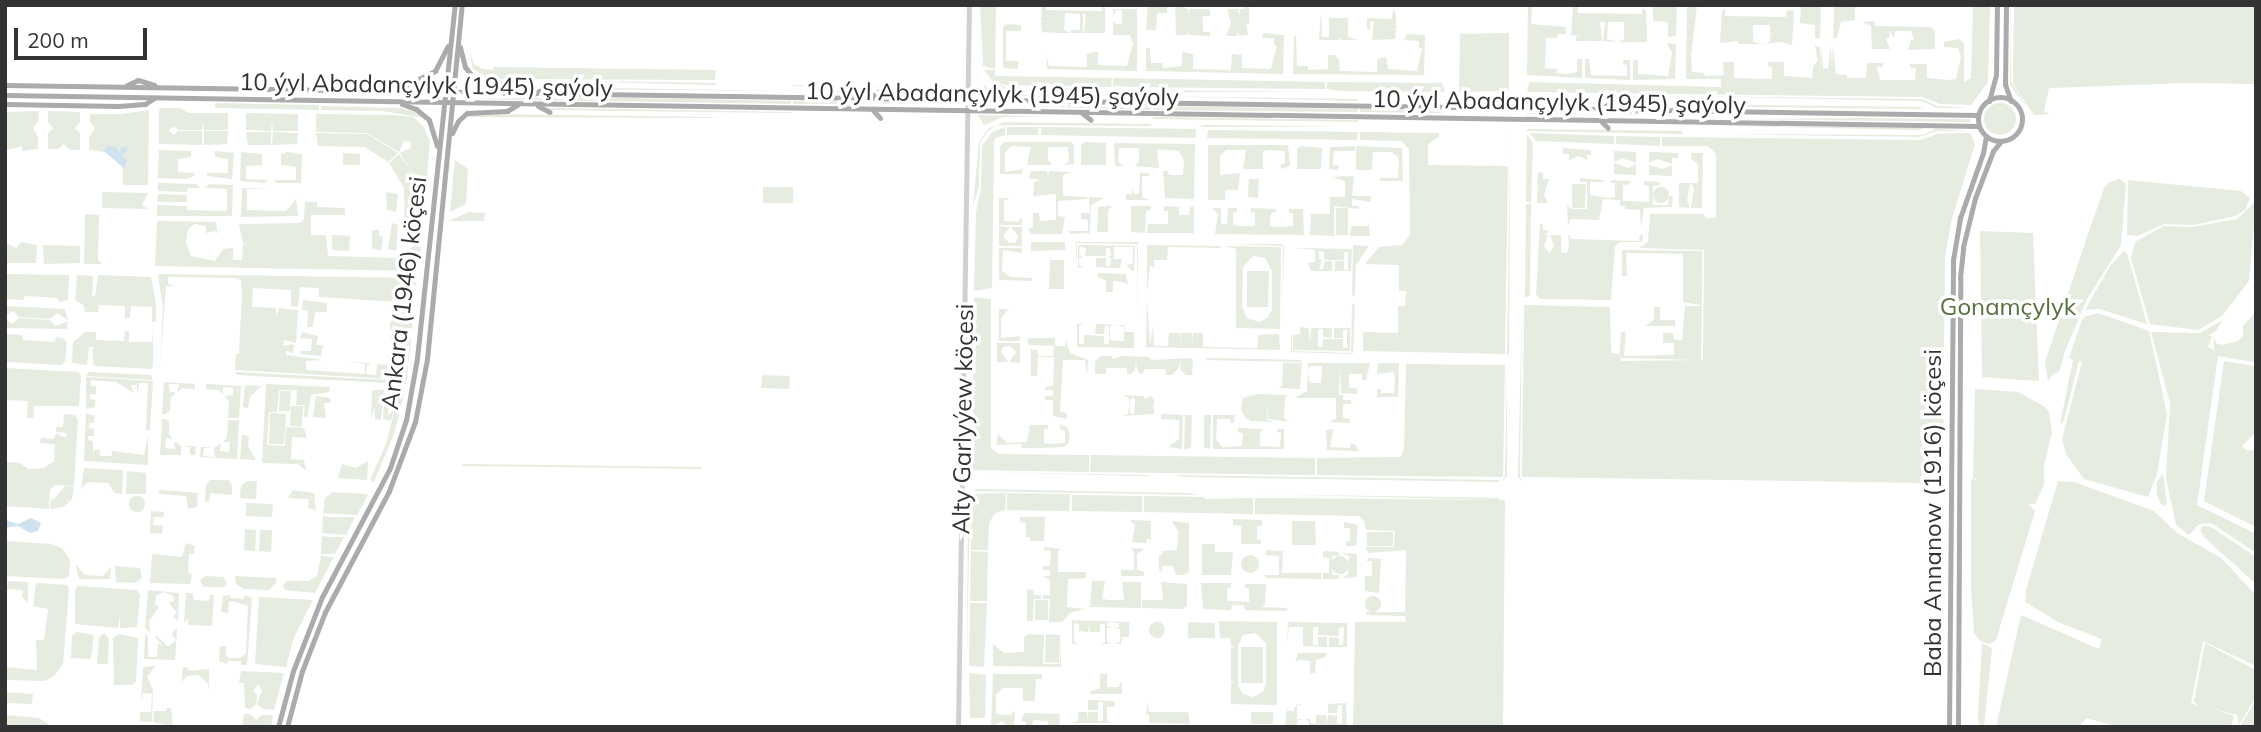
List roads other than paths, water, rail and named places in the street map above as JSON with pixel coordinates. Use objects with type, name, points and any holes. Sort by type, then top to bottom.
[{"type":"main road","name":"Ankara (1946) köçesi","points":[[287,727],[302,671],[325,612],[394,480],[415,422],[427,359],[448,152],[453,92],[455,5]]},
{"type":"main road","name":"Ankara (1946) köçesi","points":[[278,727],[293,671],[322,597],[390,468],[407,420],[417,359],[445,92],[462,5]]},
{"type":"main road","points":[[1989,101],[2002,97],[2011,101],[2020,111],[2021,125],[2014,136],[2001,141],[1986,136],[1979,126],[1979,115],[1989,101],[1996,75],[1997,5]]},
{"type":"main road","points":[[2006,5],[2006,84],[2011,101]]},
{"type":"main road","points":[[393,90],[430,75],[455,41]]},
{"type":"main road","points":[[455,41],[463,62],[474,78],[485,83],[509,84],[522,94]]},
{"type":"main road","name":"10 ýyl Abadançylyk (1945) şaýoly","points":[[5,85],[122,87],[138,80],[164,87],[522,94],[1979,115]]},
{"type":"main road","points":[[533,94],[550,85]]},
{"type":"main road","points":[[840,90],[853,99]]},
{"type":"main road","points":[[867,99],[882,90]]},
{"type":"main road","points":[[1055,92],[1065,102]]},
{"type":"main road","points":[[1080,102],[1091,93]]},
{"type":"main road","name":"10 ýyl Abadançylyk (1945) şaýoly","points":[[5,95],[1979,126]]},
{"type":"main road","points":[[5,104],[118,106],[145,104],[154,98]]},
{"type":"main road","points":[[1570,100],[1582,109]]},
{"type":"main road","points":[[1599,109],[1608,100]]},
{"type":"main road","points":[[396,102],[416,108],[427,117],[433,128],[439,152]]},
{"type":"main road","points":[[448,152],[454,127],[464,115],[475,111],[507,111],[520,104]]},
{"type":"main road","points":[[535,104],[550,112]]},
{"type":"main road","points":[[843,117],[850,109]]},
{"type":"main road","points":[[872,109],[880,118]]},
{"type":"main road","points":[[1728,122],[1729,111]]},
{"type":"main road","points":[[1056,120],[1064,113]]},
{"type":"main road","points":[[1082,113],[1091,120]]},
{"type":"main road","points":[[1571,127],[1580,120]]},
{"type":"main road","points":[[1600,120],[1608,128]]},
{"type":"main road","name":"Baba Annanow (1916) köçesi","points":[[1949,727],[1953,260],[1960,218],[1983,153],[1986,136]]},
{"type":"main road","name":"Baba Annanow (1916) köçesi","points":[[1958,727],[1961,270],[1975,198],[1993,151],[2001,141]]},
{"type":"street","name":"Alty Garlyýew köçesi","points":[[958,727],[969,5]]},
{"type":"water","points":[[115,146],[119,152],[122,147],[127,147],[127,151],[122,155],[127,160],[125,169],[105,152],[105,148]]},
{"type":"water","points":[[31,518],[41,523],[38,531],[30,533],[18,526],[5,528],[5,520],[18,524]]},
{"type":"park label","name":"Gonamçylyk","points":[[2008,307]]}]
